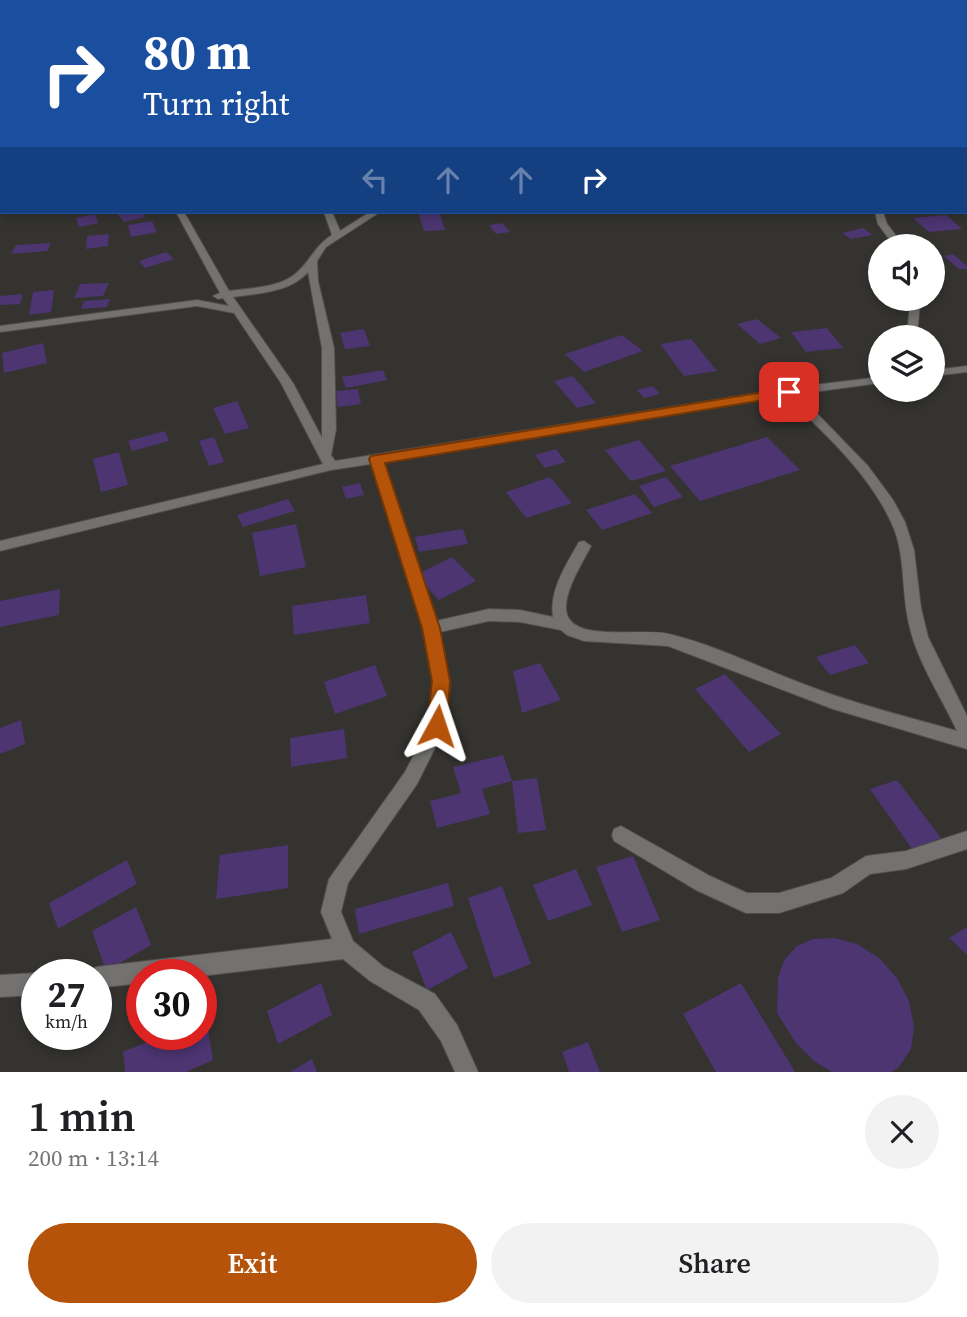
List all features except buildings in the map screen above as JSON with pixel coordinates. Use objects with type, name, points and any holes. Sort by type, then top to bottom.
[{"type":"street","points":[[181,214],[225,293],[287,383],[328,460]]},
{"type":"street","points":[[329,214],[337,236]]},
{"type":"street","points":[[206,303],[225,293],[276,287],[297,278],[323,245],[373,214]]},
{"type":"street","points":[[880,214],[890,234]]},
{"type":"street","points":[[312,261],[313,281],[328,348],[328,460]]},
{"type":"street","points":[[0,329],[206,303],[238,311]]},
{"type":"street","points":[[945,369],[967,369]]},
{"type":"street","points":[[0,545],[328,460],[376,459],[868,382]]},
{"type":"street","points":[[789,392],[877,485],[900,524],[909,561],[912,600],[920,636],[967,733]]},
{"type":"street","points":[[376,459],[431,628],[441,681],[437,726],[411,778],[340,879],[331,912],[346,948],[377,974],[427,1002],[449,1033],[467,1072]]},
{"type":"street","points":[[584,546],[560,598],[557,612],[565,625],[576,634],[605,637],[634,635],[665,640],[833,702],[967,741]]},
{"type":"street","points":[[431,628],[489,615],[520,616],[565,625]]},
{"type":"street","points":[[621,835],[703,883],[746,903],[779,903],[836,886],[866,865],[906,860],[967,840]]},
{"type":"street","points":[[112,976],[346,948]]},
{"type":"street","points":[[0,986],[21,985]]},
{"type":"route","points":[[437,726],[441,681],[431,628],[376,459],[789,392]]}]
